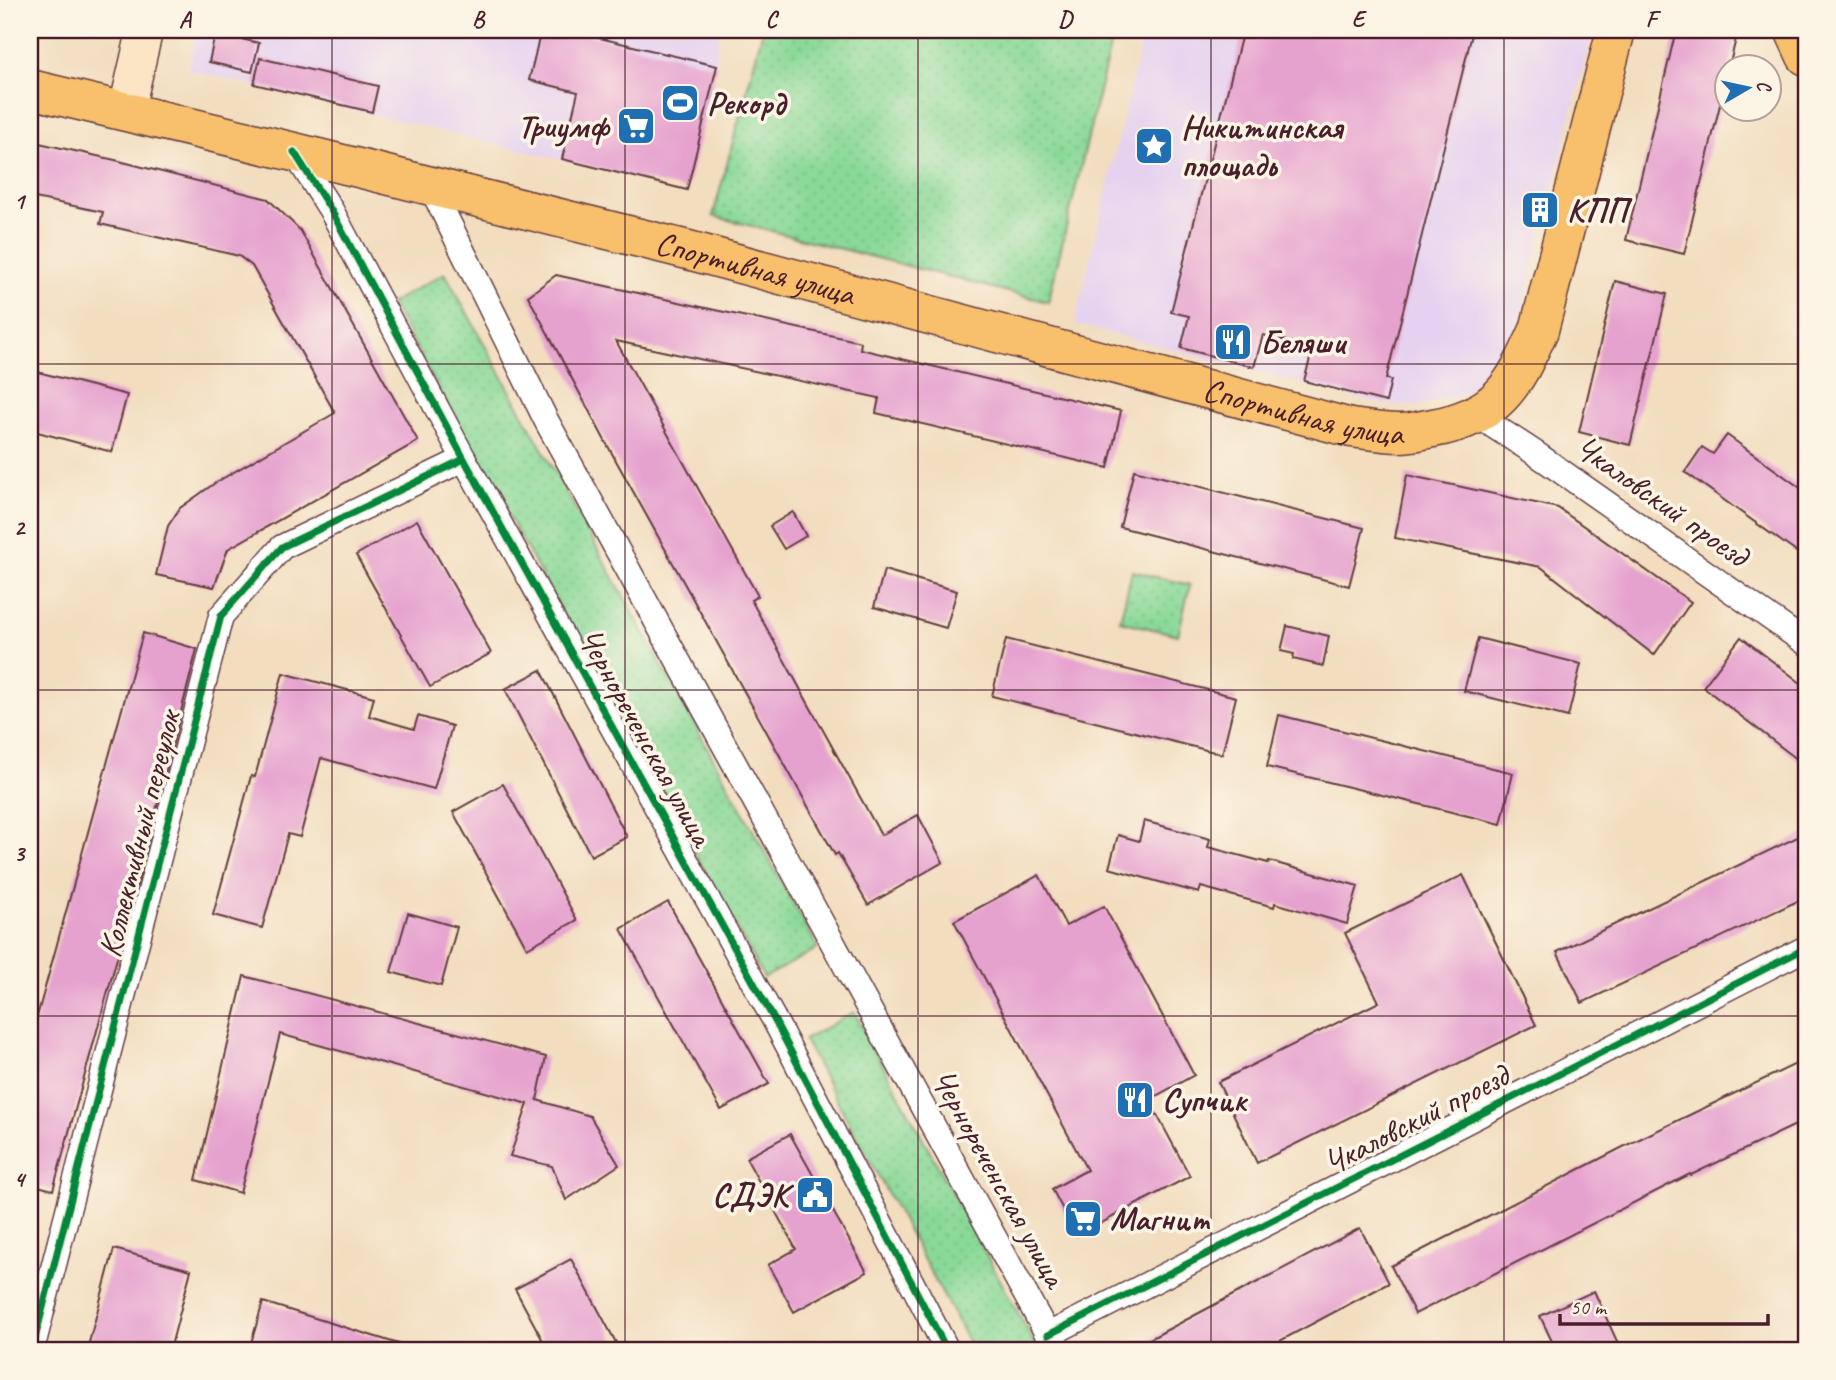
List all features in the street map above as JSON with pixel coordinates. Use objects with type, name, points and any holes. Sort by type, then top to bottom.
[{"type":"main road","points":[[126,112],[145,30]]},
{"type":"main road","points":[[1478,416],[1513,381],[1539,330],[1616,30]]},
{"type":"main road","points":[[1794,30],[1806,56]]},
{"type":"main road","name":"Спортивная улица","points":[[30,89],[688,250],[1351,428],[1402,433],[1478,416]]},
{"type":"street","name":"Чернореченская улица","points":[[294,152],[331,210],[464,459],[776,1023],[947,1350]]},
{"type":"street","name":"Чернореченская улица","points":[[430,186],[546,420],[1052,1343]]},
{"type":"street","name":"Чкаловский проезд","points":[[1478,416],[1806,643]]},
{"type":"street","name":"Коллективный переулок","points":[[32,1350],[221,616],[282,547],[464,459]]},
{"type":"street","name":"Чкаловский проезд","points":[[1052,1343],[1806,948]]},
{"type":"shaded area","points":[[197,30],[719,30],[716,67],[687,190],[188,70]]},
{"type":"shaded area","points":[[1144,30],[1592,30],[1521,317],[1505,354],[1473,391],[1418,406],[1379,404],[1075,324]]},
{"type":"green space","name":"Никитинская площадь","points":[[763,30],[1114,30],[1048,302],[713,216]]},
{"type":"green space","points":[[445,273],[818,948],[764,978],[391,303]]},
{"type":"green space","points":[[1132,571],[1190,585],[1178,635],[1120,621]]},
{"type":"green space","points":[[854,1012],[1038,1350],[973,1350],[804,1040]]},
{"type":"building","points":[[216,30],[243,30],[241,39],[259,43],[252,72],[209,62]]},
{"type":"building","name":"Триумф","points":[[541,30],[566,30],[717,66],[687,190],[562,159],[578,92],[529,80]]},
{"type":"building","points":[[1243,30],[1473,30],[1386,379],[1391,380],[1386,402],[1304,381],[1313,348],[1263,335],[1254,367],[1181,348],[1189,316],[1171,312]]},
{"type":"building","points":[[1676,30],[1738,30],[1733,52],[1714,52],[1716,122],[1684,254],[1626,240]]},
{"type":"building","points":[[260,58],[378,86],[372,112],[254,84]]},
{"type":"building","points":[[30,141],[268,199],[300,230],[418,441],[228,549],[214,587],[156,575],[168,526],[180,508],[215,483],[335,413],[252,266],[239,256],[100,224],[103,212],[30,197]]},
{"type":"building","points":[[556,275],[861,342],[860,349],[1121,411],[1108,468],[876,413],[879,398],[616,341],[758,596],[751,600],[881,835],[918,815],[943,862],[868,905],[838,853],[835,855],[604,439],[528,296]]},
{"type":"building","points":[[1615,281],[1667,294],[1630,445],[1579,432]]},
{"type":"building","points":[[30,370],[127,395],[112,452],[30,430]]},
{"type":"building","points":[[1727,435],[1806,492],[1806,559],[1685,472],[1702,447],[1713,454]]},
{"type":"building","points":[[1134,470],[1364,528],[1349,586],[1120,527]]},
{"type":"building","points":[[1407,475],[1558,508],[1691,602],[1654,655],[1541,567],[1395,538]]},
{"type":"building","points":[[793,512],[806,536],[784,549],[770,526]]},
{"type":"building","points":[[417,520],[491,653],[430,687],[356,555]]},
{"type":"building","points":[[884,570],[957,591],[946,628],[874,607]]},
{"type":"building","points":[[1287,626],[1329,636],[1323,666],[1293,659],[1294,654],[1281,651]]},
{"type":"building","points":[[143,633],[197,649],[133,900],[53,1190],[30,1184],[30,1042]]},
{"type":"building","points":[[1741,637],[1806,687],[1806,766],[1703,687]]},
{"type":"building","points":[[1478,638],[1581,664],[1568,717],[1464,691]]},
{"type":"building","points":[[1006,639],[1236,697],[1222,754],[992,696]]},
{"type":"building","points":[[541,670],[627,837],[591,856],[505,689]]},
{"type":"building","points":[[283,673],[374,697],[369,716],[414,729],[418,716],[452,726],[434,789],[321,758],[300,837],[288,834],[262,928],[213,915],[251,776],[255,777]]},
{"type":"building","points":[[1279,715],[1513,773],[1501,824],[1267,767]]},
{"type":"building","points":[[503,784],[577,920],[527,948],[453,812]]},
{"type":"building","points":[[1144,821],[1210,839],[1208,847],[1358,886],[1347,924],[1275,903],[1274,907],[1201,887],[1199,893],[1109,868],[1118,835],[1139,841]]},
{"type":"building","points":[[1806,833],[1806,897],[1582,1003],[1557,952]]},
{"type":"building","points":[[1039,875],[1066,926],[1104,906],[1194,1075],[1149,1100],[1190,1176],[1077,1236],[1052,1189],[1087,1170],[954,921]]},
{"type":"building","points":[[1463,875],[1536,1025],[1257,1163],[1218,1082],[1379,1002],[1345,933]]},
{"type":"building","points":[[668,902],[769,1084],[721,1110],[621,929]]},
{"type":"building","points":[[408,913],[457,927],[441,986],[391,972]]},
{"type":"building","points":[[244,976],[546,1057],[537,1100],[590,1116],[619,1165],[566,1200],[552,1166],[510,1156],[528,1104],[280,1034],[240,1193],[196,1180]]},
{"type":"building","points":[[1806,1059],[1806,1120],[1690,1174],[1415,1314],[1391,1266],[1627,1145]]},
{"type":"building","points":[[790,1134],[867,1272],[794,1312],[768,1265],[796,1249],[746,1158]]},
{"type":"building","points":[[1360,1228],[1389,1283],[1263,1350],[1129,1350]]},
{"type":"building","points":[[114,1249],[191,1270],[170,1350],[87,1350]]},
{"type":"building","points":[[571,1259],[620,1350],[548,1350],[515,1289]]},
{"type":"building","points":[[1594,1291],[1621,1350],[1556,1350],[1540,1316]]},
{"type":"building","points":[[263,1302],[402,1345],[401,1350],[249,1350]]},
{"type":"cycle path","points":[[294,152],[331,210],[464,459],[776,1023],[947,1350]]},
{"type":"cycle path","points":[[32,1350],[221,616],[282,547],[464,459]]},
{"type":"cycle path","points":[[1048,1335],[1806,948]]},
{"type":"place","name":"Рекорд","points":[[680,103]]},
{"type":"place","name":"Триумф","points":[[636,126]]},
{"type":"place","name":"Никитинская площадь","points":[[1154,146]]},
{"type":"place","name":"КПП","points":[[1540,210]]},
{"type":"place","name":"Беляши","points":[[1233,342]]},
{"type":"place","name":"Супчик","points":[[1135,1100]]},
{"type":"place","name":"СДЭК","points":[[815,1195]]},
{"type":"place","name":"Магнит","points":[[1083,1219]]}]
